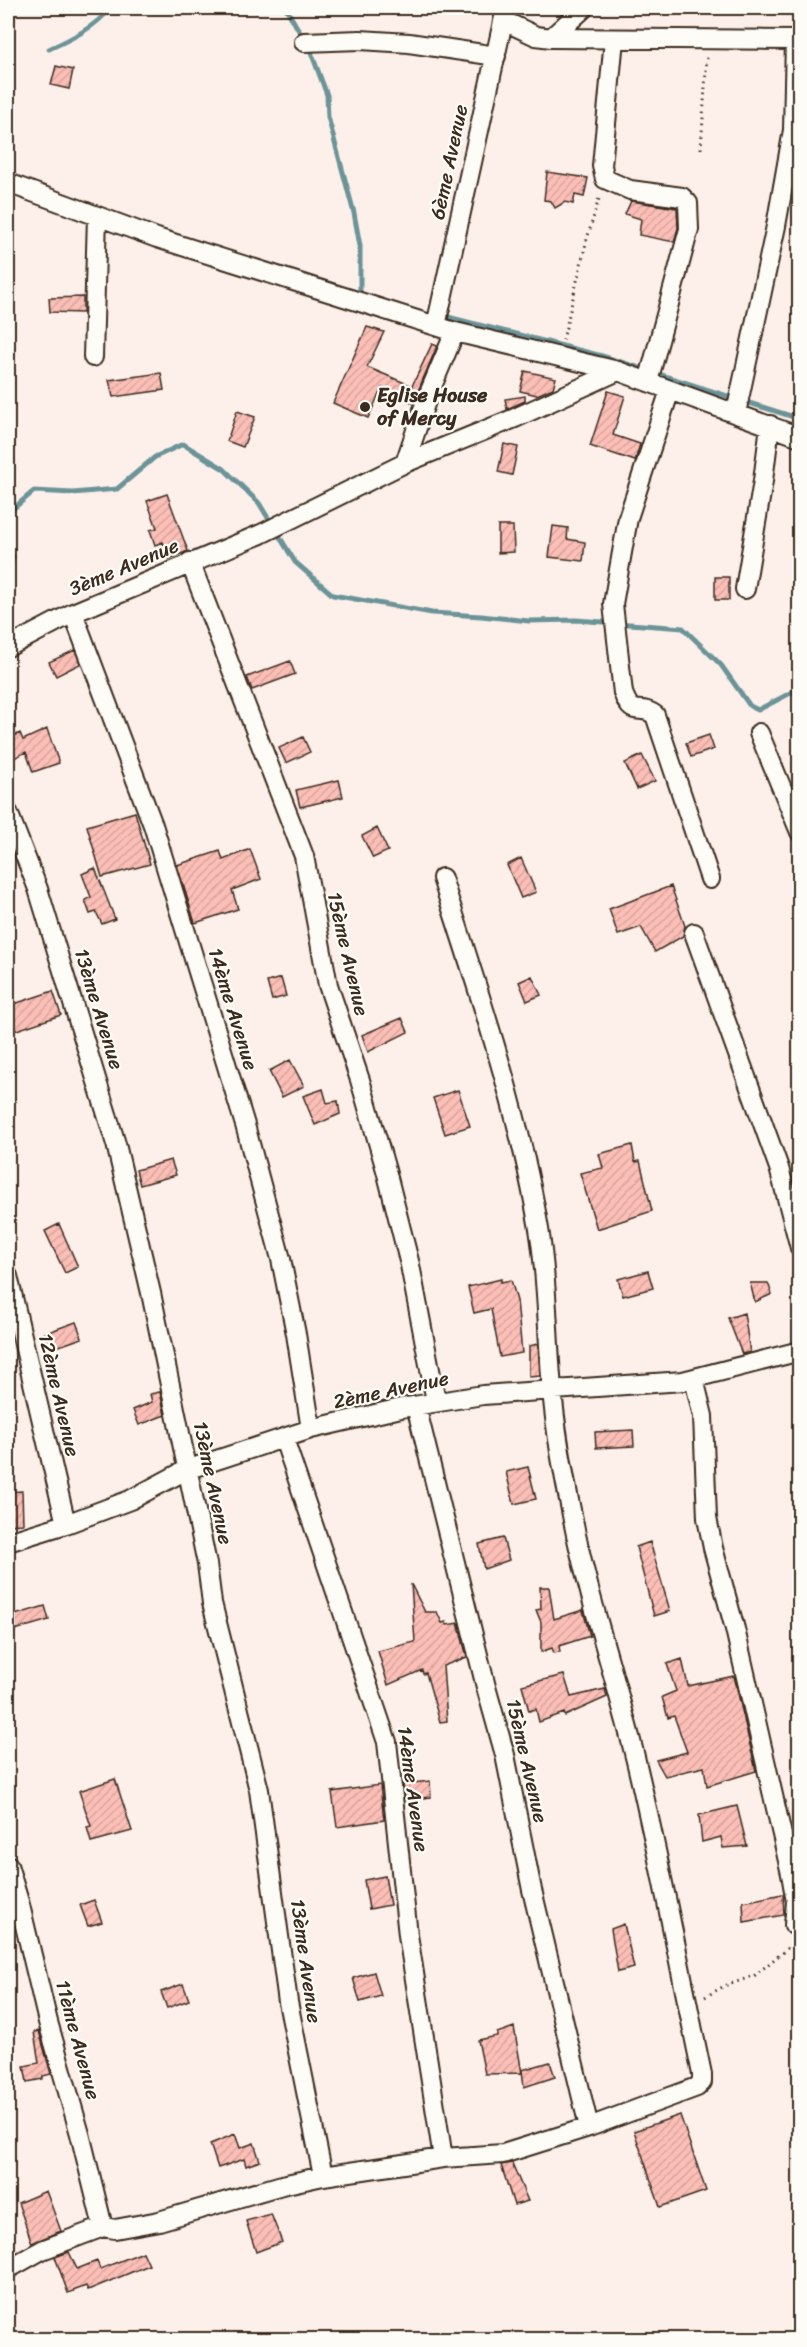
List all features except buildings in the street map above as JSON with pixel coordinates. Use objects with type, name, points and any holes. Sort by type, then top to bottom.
[{"type":"street","points":[[551,38],[584,8]]},
{"type":"street","points":[[505,14],[536,36],[551,38],[797,40],[793,130],[776,226],[736,413]]},
{"type":"street","name":"6ème Avenue","points":[[436,326],[505,14]]},
{"type":"street","points":[[614,39],[602,166],[605,179],[630,190],[682,197],[688,202],[689,229],[648,382]]},
{"type":"street","points":[[304,42],[360,40],[409,43],[496,56]]},
{"type":"street","points":[[8,183],[169,242],[455,332],[618,370],[800,437]]},
{"type":"street","points":[[93,357],[97,216]]},
{"type":"street","points":[[405,463],[427,398],[455,332]]},
{"type":"street","name":"3ème Avenue","points":[[8,647],[73,613],[261,534],[405,463],[515,418],[618,370]]},
{"type":"street","points":[[670,390],[628,518],[613,604],[623,693],[628,706],[635,710],[647,710],[655,715],[710,879]]},
{"type":"street","points":[[745,589],[770,425]]},
{"type":"street","name":"15ème Avenue","points":[[190,562],[304,856],[328,985],[360,1080],[386,1170],[410,1265],[436,1401]]},
{"type":"street","name":"14ème Avenue","points":[[73,613],[153,825],[245,1125],[281,1259],[311,1429]]},
{"type":"street","points":[[759,733],[800,832]]},
{"type":"street","name":"13ème Avenue","points":[[8,812],[38,889],[116,1144],[151,1293],[207,1564],[212,1603],[259,1790],[288,2002],[324,2176]]},
{"type":"street","points":[[8,2269],[42,2250],[102,2227],[115,2229],[159,2221],[282,2185],[324,2176],[443,2158],[503,2154],[589,2127],[697,2087],[702,2082],[665,1888],[636,1761],[582,1561],[571,1511],[552,1389],[549,1324],[539,1226],[513,1112],[485,1010],[442,878]]},
{"type":"street","points":[[694,933],[779,1168],[800,1248]]},
{"type":"street","name":"12ème Avenue","points":[[8,1276],[66,1524]]},
{"type":"street","name":"2ème Avenue","points":[[8,1542],[66,1524],[130,1500],[186,1470],[311,1429],[436,1401],[552,1389],[694,1379],[800,1351]]},
{"type":"street","points":[[694,1379],[703,1416],[707,1518],[791,1874],[796,1902],[794,1925]]},
{"type":"street","name":"15ème Avenue","points":[[416,1406],[505,1755],[532,1890],[589,2127]]},
{"type":"street","name":"14ème Avenue","points":[[284,1439],[387,1742],[408,1935],[443,2158]]},
{"type":"street","name":"11ème Avenue","points":[[8,1865],[102,2227]]},
{"type":"path","points":[[701,149],[709,39]]},
{"type":"path","points":[[560,357],[586,239],[605,179]]},
{"type":"path","points":[[686,2005],[712,1995],[739,1980],[754,1976],[795,1943],[794,1925]]},
{"type":"waterway","points":[[49,49],[90,27],[110,8]]},
{"type":"waterway","points":[[286,8],[311,52],[327,95],[328,117],[354,213],[360,246],[360,293]]},
{"type":"waterway","points":[[445,313],[444,316],[602,356],[800,419]]},
{"type":"waterway","points":[[8,513],[34,491],[73,493],[117,489],[155,457],[183,444],[224,469],[259,503],[295,562],[333,595],[432,613],[529,621],[576,620],[683,628],[721,665],[750,706],[758,710],[800,688]]},
{"type":"waterway","points":[[8,543],[13,557],[8,572]]},
{"type":"place","name":"Eglise House of Mercy","points":[[365,407]]}]
